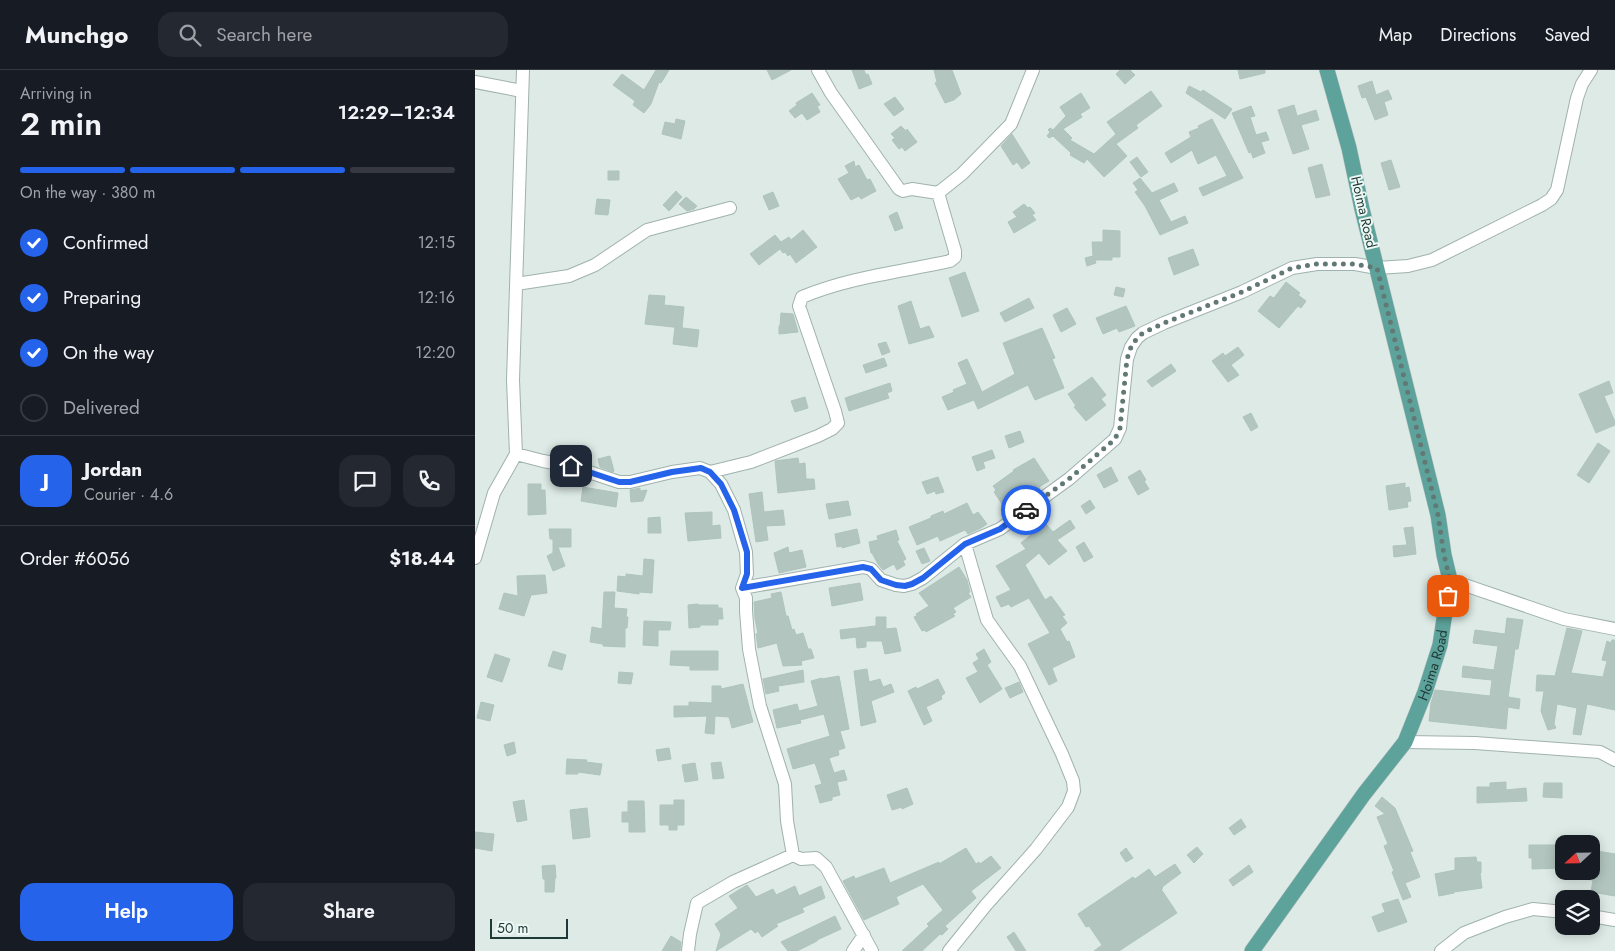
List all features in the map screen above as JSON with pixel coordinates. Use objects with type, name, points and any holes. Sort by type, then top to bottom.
[{"type":"main road","name":"Hoima Road","points":[[1252,951],[1364,794],[1405,742],[1425,692],[1440,645],[1450,580],[1438,515],[1349,148],[1327,70]]},
{"type":"street","points":[[475,558],[494,493],[516,454],[513,380],[523,70]]},
{"type":"street","points":[[818,70],[831,93],[899,189],[903,191],[912,189],[938,192],[962,174],[1011,124],[1033,70]]},
{"type":"street","points":[[742,588],[863,567],[871,569],[881,580],[896,585],[905,586],[912,584],[923,578],[965,544],[1000,529],[1069,479],[1115,439],[1120,428],[1127,359],[1134,342],[1143,333],[1242,292],[1292,268],[1317,264],[1355,264],[1377,268],[1408,266],[1432,260],[1534,210],[1551,199],[1557,190],[1577,98],[1582,84],[1591,70]]},
{"type":"street","points":[[475,82],[522,91]]},
{"type":"street","points":[[710,472],[751,462],[817,436],[832,429],[838,423],[799,306],[802,297],[824,287],[855,279],[951,261],[955,257],[955,251],[938,192]]},
{"type":"street","points":[[517,284],[569,276],[595,265],[647,230],[730,208]]},
{"type":"street","points":[[516,454],[543,462],[571,466],[619,482],[630,482],[672,472],[701,468],[710,472],[721,484],[734,510],[747,552],[747,574],[742,588],[746,598],[745,611],[749,649],[760,706],[785,784],[787,822],[793,855]]},
{"type":"street","points":[[949,951],[986,904],[1036,849],[1068,807],[1074,791],[1073,781],[1062,754],[1020,666],[987,620],[965,544]]},
{"type":"street","points":[[1450,580],[1564,619],[1615,629]]},
{"type":"street","points":[[1405,742],[1475,743],[1600,752],[1615,760]]},
{"type":"street","points":[[793,855],[801,859],[816,858],[826,867],[872,951]]},
{"type":"street","points":[[688,951],[697,903],[733,882],[793,855]]},
{"type":"street","points":[[1441,951],[1464,933],[1505,917],[1533,909],[1555,911]]},
{"type":"street","points":[[1600,918],[1615,920]]},
{"type":"street","points":[[853,951],[863,935]]},
{"type":"building","points":[[656,70],[669,70],[661,83],[659,82],[651,104],[644,113],[633,105],[635,101],[613,85],[622,74],[644,90]]},
{"type":"building","points":[[767,70],[791,70],[772,80]]},
{"type":"building","points":[[852,70],[864,70],[872,84],[859,89]]},
{"type":"building","points":[[934,70],[952,70],[961,94],[954,100],[945,103],[935,83],[937,82]]},
{"type":"building","points":[[1120,70],[1130,70],[1135,75],[1125,84],[1116,74]]},
{"type":"building","points":[[1238,70],[1265,70],[1265,73],[1240,79]]},
{"type":"building","points":[[1372,81],[1376,95],[1388,90],[1392,99],[1384,102],[1388,115],[1375,120],[1366,97],[1362,98],[1358,86]]},
{"type":"building","points":[[1189,86],[1201,92],[1203,90],[1232,109],[1225,119],[1186,93]]},
{"type":"building","points":[[1151,91],[1162,106],[1136,125],[1138,128],[1116,144],[1127,156],[1104,177],[1087,159],[1084,163],[1070,155],[1071,153],[1053,136],[1049,138],[1047,136],[1050,132],[1048,130],[1050,128],[1053,130],[1066,116],[1060,107],[1081,93],[1090,108],[1080,114],[1082,117],[1063,129],[1072,138],[1070,140],[1094,154],[1116,134],[1107,122]]},
{"type":"building","points":[[812,93],[820,105],[817,106],[820,112],[807,120],[802,113],[795,118],[789,111],[797,105],[796,103]]},
{"type":"building","points":[[895,97],[904,109],[894,116],[884,104]]},
{"type":"building","points":[[1294,105],[1297,116],[1316,110],[1319,120],[1301,125],[1309,149],[1293,154],[1278,110]]},
{"type":"building","points":[[1251,106],[1255,116],[1250,117],[1256,135],[1266,132],[1269,140],[1261,142],[1265,153],[1253,158],[1251,152],[1249,153],[1232,113]]},
{"type":"building","points":[[676,119],[685,121],[681,139],[662,134],[665,122],[675,124]]},
{"type":"building","points":[[1212,119],[1243,178],[1203,196],[1199,188],[1227,176],[1216,155],[1198,164],[1192,150],[1171,163],[1165,153],[1191,137],[1189,132]]},
{"type":"building","points":[[901,126],[906,131],[907,129],[917,142],[905,151],[902,147],[899,149],[892,140],[895,138],[891,134]]},
{"type":"building","points":[[1012,134],[1030,163],[1022,169],[1017,162],[1013,165],[1001,146]]},
{"type":"building","points":[[1137,157],[1148,172],[1141,177],[1130,162]]},
{"type":"building","points":[[1391,160],[1400,187],[1389,190],[1381,163]]},
{"type":"building","points":[[854,161],[855,167],[859,165],[867,180],[870,179],[876,191],[861,199],[859,196],[851,200],[838,179],[849,173],[845,166]]},
{"type":"building","points":[[1322,164],[1330,195],[1316,198],[1308,168]]},
{"type":"building","points":[[608,171],[619,171],[619,180],[608,180]]},
{"type":"building","points":[[1140,178],[1152,193],[1174,183],[1178,191],[1159,200],[1171,222],[1185,216],[1188,223],[1160,235],[1145,206],[1135,192],[1138,190],[1133,183]]},
{"type":"building","points":[[676,191],[682,197],[669,211],[663,205]]},
{"type":"building","points":[[773,192],[779,206],[769,210],[763,196]]},
{"type":"building","points":[[686,197],[697,206],[694,209],[687,211],[679,204]]},
{"type":"building","points":[[597,199],[610,200],[608,215],[595,214]]},
{"type":"building","points":[[1024,204],[1035,213],[1032,215],[1036,220],[1014,233],[1008,222],[1017,217],[1013,212]]},
{"type":"building","points":[[897,212],[903,228],[895,231],[889,216]]},
{"type":"building","points":[[803,230],[817,247],[796,263],[790,254],[788,256],[780,249],[759,265],[750,254],[775,235],[781,242],[789,237],[791,240]]},
{"type":"building","points":[[1103,230],[1120,231],[1120,257],[1112,257],[1112,260],[1095,260],[1096,263],[1087,266],[1085,258],[1093,256],[1092,242],[1103,242]]},
{"type":"building","points":[[1193,249],[1199,265],[1174,275],[1168,258]]},
{"type":"building","points":[[965,272],[979,311],[962,317],[949,278]]},
{"type":"building","points":[[1286,282],[1300,293],[1298,295],[1306,301],[1301,308],[1298,306],[1279,328],[1258,311],[1270,296],[1274,298]]},
{"type":"building","points":[[1116,287],[1125,289],[1123,297],[1114,295]]},
{"type":"building","points":[[649,295],[665,296],[664,305],[684,307],[682,328],[645,324]]},
{"type":"building","points":[[1029,298],[1034,308],[1005,322],[1000,313]]},
{"type":"building","points":[[911,301],[920,329],[929,326],[934,337],[909,344],[898,306]]},
{"type":"building","points":[[1126,306],[1135,326],[1119,332],[1117,328],[1103,334],[1096,318]]},
{"type":"building","points":[[1067,308],[1076,324],[1061,332],[1053,315]]},
{"type":"building","points":[[781,313],[793,314],[798,332],[779,334]]},
{"type":"building","points":[[675,327],[699,330],[697,347],[673,344]]},
{"type":"building","points":[[1042,328],[1055,358],[1052,359],[1064,388],[1035,400],[1028,385],[978,409],[974,400],[948,410],[942,397],[967,384],[958,363],[967,359],[982,392],[1015,374],[1003,343]]},
{"type":"building","points":[[886,342],[890,352],[882,355],[878,344]]},
{"type":"building","points":[[1238,347],[1244,355],[1231,365],[1239,375],[1228,382],[1212,361],[1223,353],[1225,356]]},
{"type":"building","points":[[884,358],[887,366],[866,373],[863,365]]},
{"type":"building","points":[[1171,364],[1176,371],[1152,387],[1147,381]]},
{"type":"building","points":[[1092,377],[1106,395],[1101,399],[1106,405],[1086,421],[1074,407],[1076,406],[1068,394]]},
{"type":"building","points":[[1609,381],[1613,393],[1604,396],[1615,425],[1596,433],[1579,394]]},
{"type":"building","points":[[890,383],[892,391],[887,393],[889,398],[849,411],[845,398]]},
{"type":"building","points":[[805,397],[808,408],[795,412],[791,401]]},
{"type":"building","points":[[1251,413],[1258,427],[1251,431],[1243,417]]},
{"type":"building","points":[[1020,431],[1024,442],[1009,448],[1005,436]]},
{"type":"building","points":[[1598,443],[1610,451],[1589,483],[1577,475]]},
{"type":"building","points":[[992,450],[995,458],[983,462],[985,468],[977,471],[972,457]]},
{"type":"building","points":[[610,456],[613,472],[600,467],[598,459]]},
{"type":"building","points":[[798,458],[799,464],[805,463],[806,479],[814,479],[815,489],[778,493],[775,461]]},
{"type":"building","points":[[1034,458],[1049,481],[1039,487],[1040,490],[1030,497],[1023,485],[1009,494],[1017,507],[1008,513],[994,492],[996,490],[993,486],[1013,470]]},
{"type":"building","points":[[1111,467],[1118,481],[1104,488],[1097,475]]},
{"type":"building","points":[[1140,470],[1149,489],[1138,495],[1128,477]]},
{"type":"building","points":[[938,477],[944,492],[936,494],[935,491],[927,494],[922,482]]},
{"type":"building","points":[[1405,483],[1405,488],[1409,487],[1411,501],[1407,502],[1408,507],[1389,510],[1386,486]]},
{"type":"building","points":[[528,484],[541,484],[541,490],[545,490],[546,514],[528,515]]},
{"type":"building","points":[[583,487],[618,493],[616,507],[581,501]]},
{"type":"building","points":[[640,488],[640,491],[647,490],[643,501],[631,502],[630,490]]},
{"type":"building","points":[[762,492],[764,512],[783,510],[785,525],[766,526],[768,540],[756,542],[749,494]]},
{"type":"building","points":[[1090,500],[1095,508],[1086,514],[1081,506]]},
{"type":"building","points":[[848,501],[851,515],[829,519],[826,504]]},
{"type":"building","points":[[967,503],[973,515],[978,512],[987,524],[968,534],[965,530],[940,541],[938,536],[917,545],[909,527],[943,511],[944,514]]},
{"type":"building","points":[[712,512],[712,526],[720,525],[721,538],[688,541],[685,513]]},
{"type":"building","points":[[660,517],[661,533],[648,533],[648,518]]},
{"type":"building","points":[[1070,520],[1075,528],[1057,540],[1067,551],[1049,565],[1039,553],[1025,565],[1045,600],[1051,596],[1065,615],[1062,616],[1067,623],[1060,629],[1067,642],[1069,641],[1075,657],[1052,668],[1057,681],[1049,685],[1028,644],[1050,633],[1029,598],[1011,607],[1009,604],[1001,607],[996,597],[1011,590],[996,566],[1026,549],[1021,543],[1045,523],[1053,532]]},
{"type":"building","points":[[1413,527],[1416,554],[1394,557],[1393,546],[1407,545],[1404,528]]},
{"type":"building","points":[[549,529],[571,529],[571,547],[558,547],[565,566],[553,571],[547,556],[553,553],[553,539],[550,539]]},
{"type":"building","points":[[857,529],[860,543],[842,548],[842,546],[837,547],[835,534]]},
{"type":"building","points":[[896,530],[899,540],[897,541],[906,559],[903,561],[905,565],[897,570],[894,564],[883,570],[871,553],[869,542],[878,540],[877,536]]},
{"type":"building","points":[[1084,542],[1093,557],[1084,562],[1076,547]]},
{"type":"building","points":[[788,547],[789,553],[802,550],[806,567],[779,573],[774,553]]},
{"type":"building","points":[[924,548],[930,561],[922,564],[916,551]]},
{"type":"building","points":[[644,559],[654,560],[652,593],[639,592],[639,594],[617,591],[618,576],[626,577],[626,574],[643,576]]},
{"type":"building","points":[[959,567],[967,580],[970,592],[968,593],[971,597],[953,608],[956,612],[953,614],[955,616],[926,632],[925,630],[922,631],[914,617],[929,606],[919,593]]},
{"type":"building","points":[[545,575],[547,593],[531,595],[524,616],[499,609],[504,593],[518,596],[517,576]]},
{"type":"building","points":[[860,583],[863,600],[832,606],[829,588]]},
{"type":"building","points":[[604,592],[615,592],[614,608],[627,609],[625,647],[603,646],[603,644],[590,642],[592,627],[602,629]]},
{"type":"building","points":[[781,592],[786,616],[788,616],[792,630],[794,629],[796,635],[803,633],[808,649],[811,649],[814,658],[801,661],[802,665],[783,666],[777,643],[758,648],[754,602],[772,598],[771,594]]},
{"type":"building","points":[[688,605],[718,605],[718,608],[722,608],[723,619],[718,619],[718,625],[700,625],[700,627],[689,628]]},
{"type":"building","points":[[876,617],[886,617],[886,629],[896,628],[901,651],[885,654],[882,641],[866,641],[866,647],[857,648],[856,637],[841,639],[840,630],[876,626]]},
{"type":"building","points":[[1507,618],[1523,620],[1518,649],[1515,649],[1508,697],[1520,699],[1519,709],[1508,707],[1506,729],[1429,721],[1435,690],[1490,696],[1492,680],[1462,677],[1463,666],[1494,670],[1498,646],[1473,643],[1475,630],[1505,634]]},
{"type":"building","points":[[644,621],[671,622],[670,630],[658,630],[658,646],[643,645]]},
{"type":"building","points":[[1567,628],[1582,631],[1571,673],[1603,677],[1607,661],[1602,660],[1607,641],[1611,643],[1612,640],[1615,640],[1615,710],[1587,704],[1581,735],[1573,734],[1577,708],[1557,704],[1554,724],[1556,728],[1548,730],[1541,711],[1544,691],[1536,691],[1537,675],[1555,676]]},
{"type":"building","points":[[984,649],[991,662],[987,665],[1002,689],[980,703],[966,678],[978,672],[973,663],[979,659],[976,654]]},
{"type":"building","points":[[553,651],[566,655],[562,670],[548,666]]},
{"type":"building","points":[[671,651],[718,651],[718,670],[690,670],[690,666],[670,665]]},
{"type":"building","points":[[495,654],[510,659],[502,682],[487,677]]},
{"type":"building","points":[[867,669],[869,682],[880,679],[883,687],[891,684],[894,692],[871,701],[876,722],[861,726],[854,671]]},
{"type":"building","points":[[803,670],[804,682],[778,686],[779,691],[766,694],[763,679]]},
{"type":"building","points":[[619,672],[633,673],[631,684],[618,683]]},
{"type":"building","points":[[839,676],[849,729],[840,731],[845,748],[838,750],[839,755],[829,758],[834,773],[844,770],[847,780],[837,782],[840,795],[832,797],[832,800],[820,803],[815,786],[822,784],[815,763],[793,769],[787,749],[830,736],[824,714],[800,720],[801,723],[777,728],[773,710],[797,704],[799,711],[818,706],[811,681]]},
{"type":"building","points":[[938,679],[945,693],[941,696],[942,699],[926,707],[932,721],[924,725],[908,691]]},
{"type":"building","points":[[1019,682],[1023,692],[1010,698],[1005,688]]},
{"type":"building","points":[[743,684],[753,722],[732,728],[729,717],[715,716],[714,734],[705,733],[707,716],[674,717],[674,706],[689,706],[689,702],[712,703],[712,686],[721,686],[721,689]]},
{"type":"building","points":[[481,702],[494,705],[490,721],[477,718]]},
{"type":"building","points":[[514,742],[516,753],[507,756],[504,745]]},
{"type":"building","points":[[669,748],[671,759],[658,761],[656,750]]},
{"type":"building","points":[[567,759],[587,760],[586,762],[602,764],[600,775],[578,772],[578,774],[566,774]]},
{"type":"building","points":[[721,762],[724,778],[713,779],[711,763]]},
{"type":"building","points":[[695,763],[698,780],[685,782],[682,765]]},
{"type":"building","points":[[1506,782],[1506,790],[1526,788],[1527,801],[1477,803],[1477,787],[1490,787],[1490,783]]},
{"type":"building","points":[[1544,783],[1562,783],[1562,798],[1543,797]]},
{"type":"building","points":[[907,788],[913,804],[902,809],[902,807],[892,810],[887,795]]},
{"type":"building","points":[[1382,797],[1395,808],[1413,851],[1410,852],[1420,877],[1405,883],[1411,897],[1403,900],[1384,846],[1388,844],[1377,817],[1385,814],[1375,806]]},
{"type":"building","points":[[524,800],[527,820],[517,822],[513,802]]},
{"type":"building","points":[[674,800],[684,800],[684,825],[677,825],[677,830],[669,830],[669,825],[660,825],[660,805],[674,805]]},
{"type":"building","points":[[628,801],[644,801],[645,832],[629,832],[629,822],[622,822],[622,812],[628,812]]},
{"type":"building","points":[[587,808],[590,837],[573,839],[570,810]]},
{"type":"building","points":[[1241,819],[1246,827],[1234,835],[1229,828]]},
{"type":"building","points":[[475,832],[494,834],[492,851],[475,848]]},
{"type":"building","points":[[1529,845],[1555,845],[1555,868],[1532,869],[1532,858],[1529,858]]},
{"type":"building","points":[[1197,847],[1203,854],[1194,863],[1187,855]]},
{"type":"building","points":[[966,848],[976,864],[979,862],[980,864],[991,856],[1001,868],[971,891],[976,898],[945,926],[948,929],[942,935],[940,934],[922,951],[902,951],[943,910],[923,884],[896,897],[899,904],[864,920],[843,881],[854,876],[855,879],[884,868],[890,883],[939,862],[939,864]]},
{"type":"building","points":[[1126,848],[1133,858],[1126,862],[1120,853]]},
{"type":"building","points":[[1600,852],[1615,854],[1615,896],[1600,894],[1600,890],[1591,890],[1593,880],[1600,880]]},
{"type":"building","points":[[1476,857],[1477,862],[1481,862],[1482,888],[1439,896],[1435,874],[1455,870],[1455,858]]},
{"type":"building","points":[[1175,864],[1181,873],[1161,889],[1177,913],[1119,951],[1094,951],[1102,945],[1089,926],[1086,927],[1078,914],[1133,877],[1135,879],[1149,869],[1155,877]]},
{"type":"building","points":[[555,865],[554,892],[545,892],[542,866]]},
{"type":"building","points":[[1249,865],[1253,872],[1233,886],[1229,880]]},
{"type":"building","points":[[747,885],[756,897],[773,889],[776,895],[795,886],[799,896],[821,886],[825,898],[802,908],[804,912],[776,924],[778,926],[762,937],[758,931],[755,933],[751,929],[716,951],[721,934],[715,924],[738,908],[729,896]]},
{"type":"building","points":[[1398,899],[1407,922],[1378,932],[1372,917],[1385,912],[1382,904]]},
{"type":"building","points":[[835,916],[841,929],[797,951],[788,951],[781,942]]},
{"type":"building","points":[[1014,932],[1026,951],[1016,951],[1007,937]]},
{"type":"building","points":[[671,936],[681,942],[680,951],[662,951]]},
{"type":"way so far","points":[[1026,510],[1069,479],[1115,439],[1120,428],[1127,359],[1131,347],[1143,333],[1242,292],[1292,268],[1317,264],[1355,264],[1377,268],[1438,515],[1450,580],[1448,596]]},
{"type":"route","points":[[571,466],[619,482],[630,482],[672,472],[701,468],[710,472],[721,484],[734,510],[747,552],[747,574],[742,588],[863,567],[871,569],[881,580],[905,586],[923,578],[965,544],[1000,529],[1026,510]]}]
